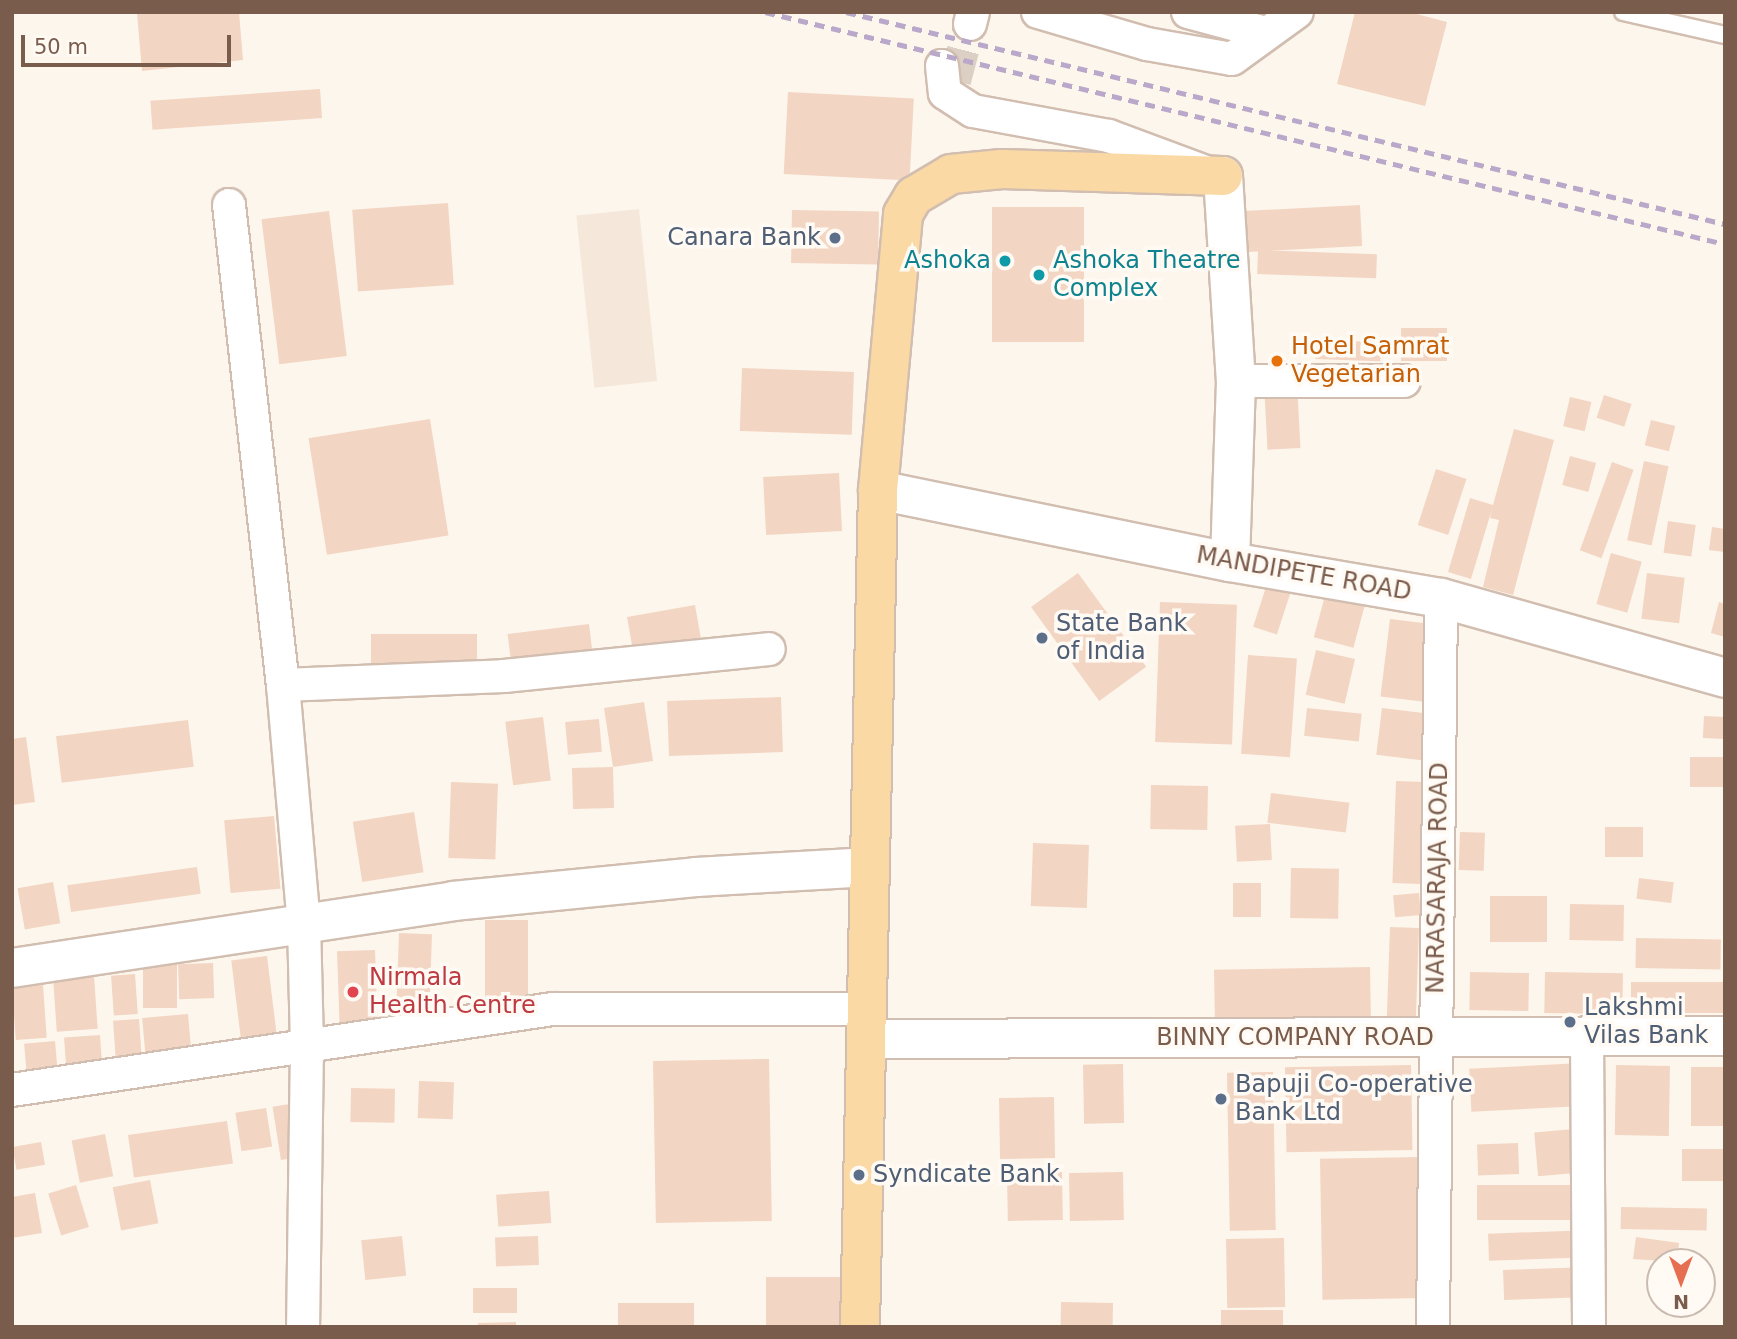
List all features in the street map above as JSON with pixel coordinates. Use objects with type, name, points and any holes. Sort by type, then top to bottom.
[{"type":"main road","points":[[860,1327],[878,490],[898,234],[914,196],[951,174],[1002,169],[1218,175],[1236,380],[1230,562]]},
{"type":"main road","name":"MANDIPETE ROAD","points":[[878,490],[1230,562],[1441,598],[1725,678]]},
{"type":"main road","points":[[12,968],[467,899],[696,877],[870,867]]},
{"type":"main road","name":"BINNY COMPANY ROAD","points":[[866,1024],[1436,1037],[1725,1036]]},
{"type":"street","points":[[1038,12],[1147,44],[1232,59],[1297,12]]},
{"type":"street","points":[[1188,12],[1266,33]]},
{"type":"street","points":[[949,73],[944,93],[973,111],[1108,136],[1218,175]]},
{"type":"street","points":[[229,205],[283,685],[304,923],[307,1045],[303,1327]]},
{"type":"street","points":[[1236,380],[1404,381]]},
{"type":"street","name":"NARASARAJA ROAD","points":[[1433,1327],[1441,598]]},
{"type":"street","points":[[283,685],[504,676],[769,649]]},
{"type":"street","points":[[12,1090],[553,1009],[866,1024]]},
{"type":"street","points":[[1587,1037],[1589,1327]]},
{"type":"lane","points":[[1623,12],[1725,35]]},
{"type":"shaded area","points":[[639,209],[657,381],[594,388],[576,216]]},
{"type":"building","points":[[239,12],[243,60],[142,71],[137,13]]},
{"type":"building","points":[[1355,12],[1409,12],[1447,22],[1425,106],[1337,84]]},
{"type":"building","points":[[320,89],[322,118],[152,130],[150,101]]},
{"type":"building","points":[[788,92],[914,99],[910,180],[784,174]]},
{"type":"building","points":[[448,203],[454,285],[358,291],[352,210]]},
{"type":"building","points":[[1360,205],[1362,246],[1242,252],[1240,211]]},
{"type":"building","name":"Ashoka Theatre Complex","points":[[992,207],[1084,207],[1084,342],[992,342]]},
{"type":"building","name":"Canara Bank","points":[[792,210],[879,212],[878,265],[791,263]]},
{"type":"building","points":[[329,211],[347,356],[279,364],[262,219]]},
{"type":"building","points":[[1258,250],[1377,254],[1376,278],[1257,274]]},
{"type":"building","points":[[1401,328],[1447,328],[1447,361],[1401,361]]},
{"type":"building","points":[[1316,340],[1381,342],[1380,361],[1315,359]]},
{"type":"building","points":[[742,368],[854,372],[852,435],[740,431]]},
{"type":"building","points":[[1297,382],[1300,448],[1267,450],[1264,384]]},
{"type":"building","points":[[1604,395],[1632,404],[1624,427],[1597,418]]},
{"type":"building","points":[[1570,397],[1591,402],[1585,431],[1563,426]]},
{"type":"building","points":[[430,419],[448,536],[327,555],[309,438]]},
{"type":"building","points":[[1651,420],[1675,426],[1669,451],[1645,445]]},
{"type":"building","points":[[1514,429],[1554,440],[1513,595],[1483,587],[1499,520],[1490,518],[1492,509],[1471,579],[1448,572],[1470,498],[1493,505]]},
{"type":"building","points":[[1570,456],[1596,463],[1588,492],[1562,485]]},
{"type":"building","points":[[1644,461],[1668,466],[1652,545],[1627,540]]},
{"type":"building","points":[[1612,462],[1634,470],[1601,558],[1580,550]]},
{"type":"building","points":[[1436,469],[1466,479],[1448,535],[1418,525]]},
{"type":"building","points":[[839,473],[842,531],[766,535],[763,477]]},
{"type":"building","points":[[1668,521],[1696,525],[1691,557],[1664,553]]},
{"type":"building","points":[[1712,527],[1725,529],[1725,552],[1709,550]]},
{"type":"building","points":[[1611,553],[1642,562],[1627,613],[1596,604]]},
{"type":"building","points":[[1078,573],[1146,667],[1099,701],[1031,607]]},
{"type":"building","points":[[1647,573],[1685,578],[1679,623],[1641,619]]},
{"type":"building","points":[[1267,584],[1291,592],[1277,635],[1253,627]]},
{"type":"building","points":[[1327,588],[1367,599],[1353,648],[1314,637]]},
{"type":"building","points":[[1160,602],[1237,605],[1232,745],[1155,742]]},
{"type":"building","points":[[1719,602],[1725,604],[1725,637],[1711,633]]},
{"type":"building","points":[[695,605],[703,650],[635,662],[627,617]]},
{"type":"building","points":[[1390,619],[1438,625],[1428,702],[1380,696]]},
{"type":"building","points":[[589,624],[594,662],[512,672],[508,634]]},
{"type":"building","points":[[371,634],[477,634],[477,676],[371,676]]},
{"type":"building","points":[[1316,650],[1355,659],[1345,704],[1306,695]]},
{"type":"building","points":[[1248,655],[1297,658],[1290,757],[1241,754]]},
{"type":"building","points":[[781,697],[783,752],[669,756],[667,701]]},
{"type":"building","points":[[644,702],[653,761],[613,767],[604,708]]},
{"type":"building","points":[[1307,708],[1362,714],[1359,742],[1304,736]]},
{"type":"building","points":[[1382,708],[1436,715],[1430,761],[1376,755]]},
{"type":"building","points":[[1704,716],[1725,717],[1724,739],[1703,738]]},
{"type":"building","points":[[543,717],[551,781],[513,785],[505,722]]},
{"type":"building","points":[[599,719],[602,752],[568,755],[565,722]]},
{"type":"building","points":[[188,720],[194,767],[62,783],[56,736]]},
{"type":"building","points":[[26,737],[35,802],[12,805],[12,739]]},
{"type":"building","points":[[1690,757],[1725,757],[1725,787],[1690,787]]},
{"type":"building","points":[[613,767],[614,808],[573,809],[572,768]]},
{"type":"building","points":[[1396,781],[1431,782],[1427,884],[1392,883]]},
{"type":"building","points":[[451,782],[498,784],[495,860],[448,858]]},
{"type":"building","points":[[1151,785],[1208,786],[1207,830],[1150,829]]},
{"type":"building","points":[[1271,793],[1349,803],[1346,832],[1267,823]]},
{"type":"building","points":[[414,812],[424,872],[362,882],[353,822]]},
{"type":"building","points":[[274,816],[280,889],[231,893],[224,820]]},
{"type":"building","points":[[1270,824],[1272,860],[1237,862],[1235,826]]},
{"type":"building","points":[[1605,827],[1643,827],[1643,857],[1605,857]]},
{"type":"building","points":[[1460,832],[1485,833],[1484,871],[1459,870]]},
{"type":"building","points":[[1033,843],[1089,845],[1087,908],[1031,906]]},
{"type":"building","points":[[197,867],[201,894],[71,912],[67,885]]},
{"type":"building","points":[[1291,868],[1339,869],[1338,919],[1290,918]]},
{"type":"building","points":[[1639,878],[1674,882],[1671,903],[1636,899]]},
{"type":"building","points":[[53,882],[60,923],[25,930],[18,888]]},
{"type":"building","points":[[1233,883],[1261,883],[1261,917],[1233,917]]},
{"type":"building","points":[[1419,893],[1421,915],[1395,917],[1393,895]]},
{"type":"building","points":[[1490,896],[1547,896],[1547,942],[1490,942]]},
{"type":"building","points":[[1570,904],[1624,905],[1623,941],[1569,940]]},
{"type":"building","points":[[485,920],[528,920],[528,1022],[485,1022]]},
{"type":"building","points":[[1390,927],[1419,928],[1416,1022],[1387,1021]]},
{"type":"building","points":[[399,933],[432,934],[428,1039],[395,1038]]},
{"type":"building","points":[[1636,938],[1721,939],[1720,969],[1635,968]]},
{"type":"building","points":[[375,950],[378,1041],[340,1042],[337,951]]},
{"type":"building","points":[[267,956],[278,1048],[243,1053],[231,960]]},
{"type":"building","points":[[213,963],[214,998],[179,999],[178,964]]},
{"type":"building","points":[[143,964],[177,964],[177,1008],[143,1008]]},
{"type":"building","points":[[1370,967],[1371,1016],[1215,1019],[1214,970]]},
{"type":"building","points":[[1470,972],[1529,973],[1528,1011],[1469,1010]]},
{"type":"building","points":[[1545,972],[1623,973],[1622,1014],[1544,1013]]},
{"type":"building","points":[[135,974],[138,1014],[114,1016],[111,976]]},
{"type":"building","points":[[94,976],[98,1029],[57,1032],[53,979]]},
{"type":"building","points":[[1631,982],[1723,982],[1723,1013],[1631,1013]]},
{"type":"building","points":[[43,985],[47,1038],[16,1040],[12,987]]},
{"type":"building","points":[[188,1014],[193,1070],[147,1074],[142,1018]]},
{"type":"building","points":[[139,1019],[143,1071],[117,1073],[113,1021]]},
{"type":"building","points":[[100,1035],[103,1082],[67,1084],[64,1038]]},
{"type":"building","points":[[55,1041],[59,1083],[28,1086],[24,1044]]},
{"type":"building","points":[[769,1059],[772,1221],[656,1223],[653,1061]]},
{"type":"building","points":[[1600,1062],[1602,1105],[1471,1112],[1469,1069]]},
{"type":"building","points":[[1123,1064],[1124,1123],[1084,1124],[1083,1065]]},
{"type":"building","points":[[1411,1065],[1412,1150],[1287,1152],[1285,1067]]},
{"type":"building","points":[[1616,1065],[1670,1066],[1669,1136],[1615,1135]]},
{"type":"building","points":[[1691,1067],[1725,1067],[1725,1126],[1691,1126]]},
{"type":"building","points":[[1273,1072],[1276,1230],[1230,1231],[1227,1073]]},
{"type":"building","points":[[419,1081],[454,1082],[453,1119],[418,1118]]},
{"type":"building","points":[[351,1088],[395,1089],[394,1123],[350,1122]]},
{"type":"building","points":[[1054,1097],[1055,1158],[1000,1159],[999,1098]]},
{"type":"building","points":[[315,1100],[323,1153],[281,1160],[273,1107]]},
{"type":"building","points":[[266,1108],[272,1147],[241,1151],[235,1113]]},
{"type":"building","points":[[227,1121],[233,1164],[134,1177],[128,1135]]},
{"type":"building","points":[[1597,1127],[1601,1171],[1538,1176],[1534,1132]]},
{"type":"building","points":[[105,1134],[113,1176],[80,1183],[72,1140]]},
{"type":"building","points":[[41,1142],[45,1165],[16,1170],[12,1147]]},
{"type":"building","points":[[1518,1143],[1519,1174],[1478,1175],[1477,1144]]},
{"type":"building","points":[[1682,1149],[1725,1149],[1725,1181],[1682,1181]]},
{"type":"building","points":[[1422,1157],[1424,1298],[1322,1300],[1320,1159]]},
{"type":"building","points":[[1062,1172],[1063,1220],[1008,1221],[1007,1173]]},
{"type":"building","points":[[1123,1172],[1124,1220],[1070,1221],[1069,1173]]},
{"type":"building","points":[[150,1180],[158,1223],[121,1230],[113,1187]]},
{"type":"building","points":[[76,1185],[89,1227],[61,1236],[48,1193]]},
{"type":"building","points":[[1477,1185],[1599,1185],[1599,1220],[1477,1220]]},
{"type":"building","points":[[549,1191],[551,1223],[498,1227],[496,1195]]},
{"type":"building","points":[[35,1193],[42,1233],[12,1238],[12,1197]]},
{"type":"building","points":[[1621,1207],[1707,1209],[1707,1230],[1621,1229]]},
{"type":"building","points":[[1594,1230],[1595,1257],[1489,1261],[1488,1234]]},
{"type":"building","points":[[402,1236],[406,1276],[365,1280],[361,1240]]},
{"type":"building","points":[[538,1236],[539,1265],[496,1266],[495,1238]]},
{"type":"building","points":[[1636,1237],[1679,1243],[1678,1248],[1646,1248],[1646,1260],[1633,1259]]},
{"type":"building","points":[[1284,1238],[1285,1307],[1227,1308],[1226,1239]]},
{"type":"building","points":[[1589,1267],[1590,1297],[1504,1300],[1503,1270]]},
{"type":"building","points":[[766,1277],[853,1277],[853,1327],[766,1327]]},
{"type":"building","points":[[473,1288],[517,1288],[517,1313],[473,1313]]},
{"type":"building","points":[[1061,1302],[1113,1303],[1113,1327],[1061,1327]]},
{"type":"building","points":[[618,1303],[694,1303],[694,1327],[618,1327]]},
{"type":"building","points":[[1221,1310],[1283,1310],[1283,1327],[1221,1327]]},
{"type":"building","points":[[516,1322],[516,1327],[478,1327],[478,1323]]},
{"type":"tunnel","points":[[955,81],[970,24]]},
{"type":"railway","points":[[765,12],[1725,244]]},
{"type":"railway","points":[[846,12],[1725,224]]},
{"type":"place","name":"Canara Bank","points":[[835,238]]},
{"type":"place","name":"Ashoka","points":[[1005,261]]},
{"type":"place","name":"Ashoka Theatre Complex","points":[[1039,275]]},
{"type":"place","name":"Hotel Samrat Vegetarian","points":[[1277,361]]},
{"type":"place","name":"State Bank of India","points":[[1042,638]]},
{"type":"place","name":"Nirmala Health Centre","points":[[353,992]]},
{"type":"place","name":"Lakshmi Vilas Bank","points":[[1570,1022]]},
{"type":"place","name":"Bapuji Co-operative Bank Ltd","points":[[1221,1099]]},
{"type":"place","name":"Syndicate Bank","points":[[859,1175]]}]
